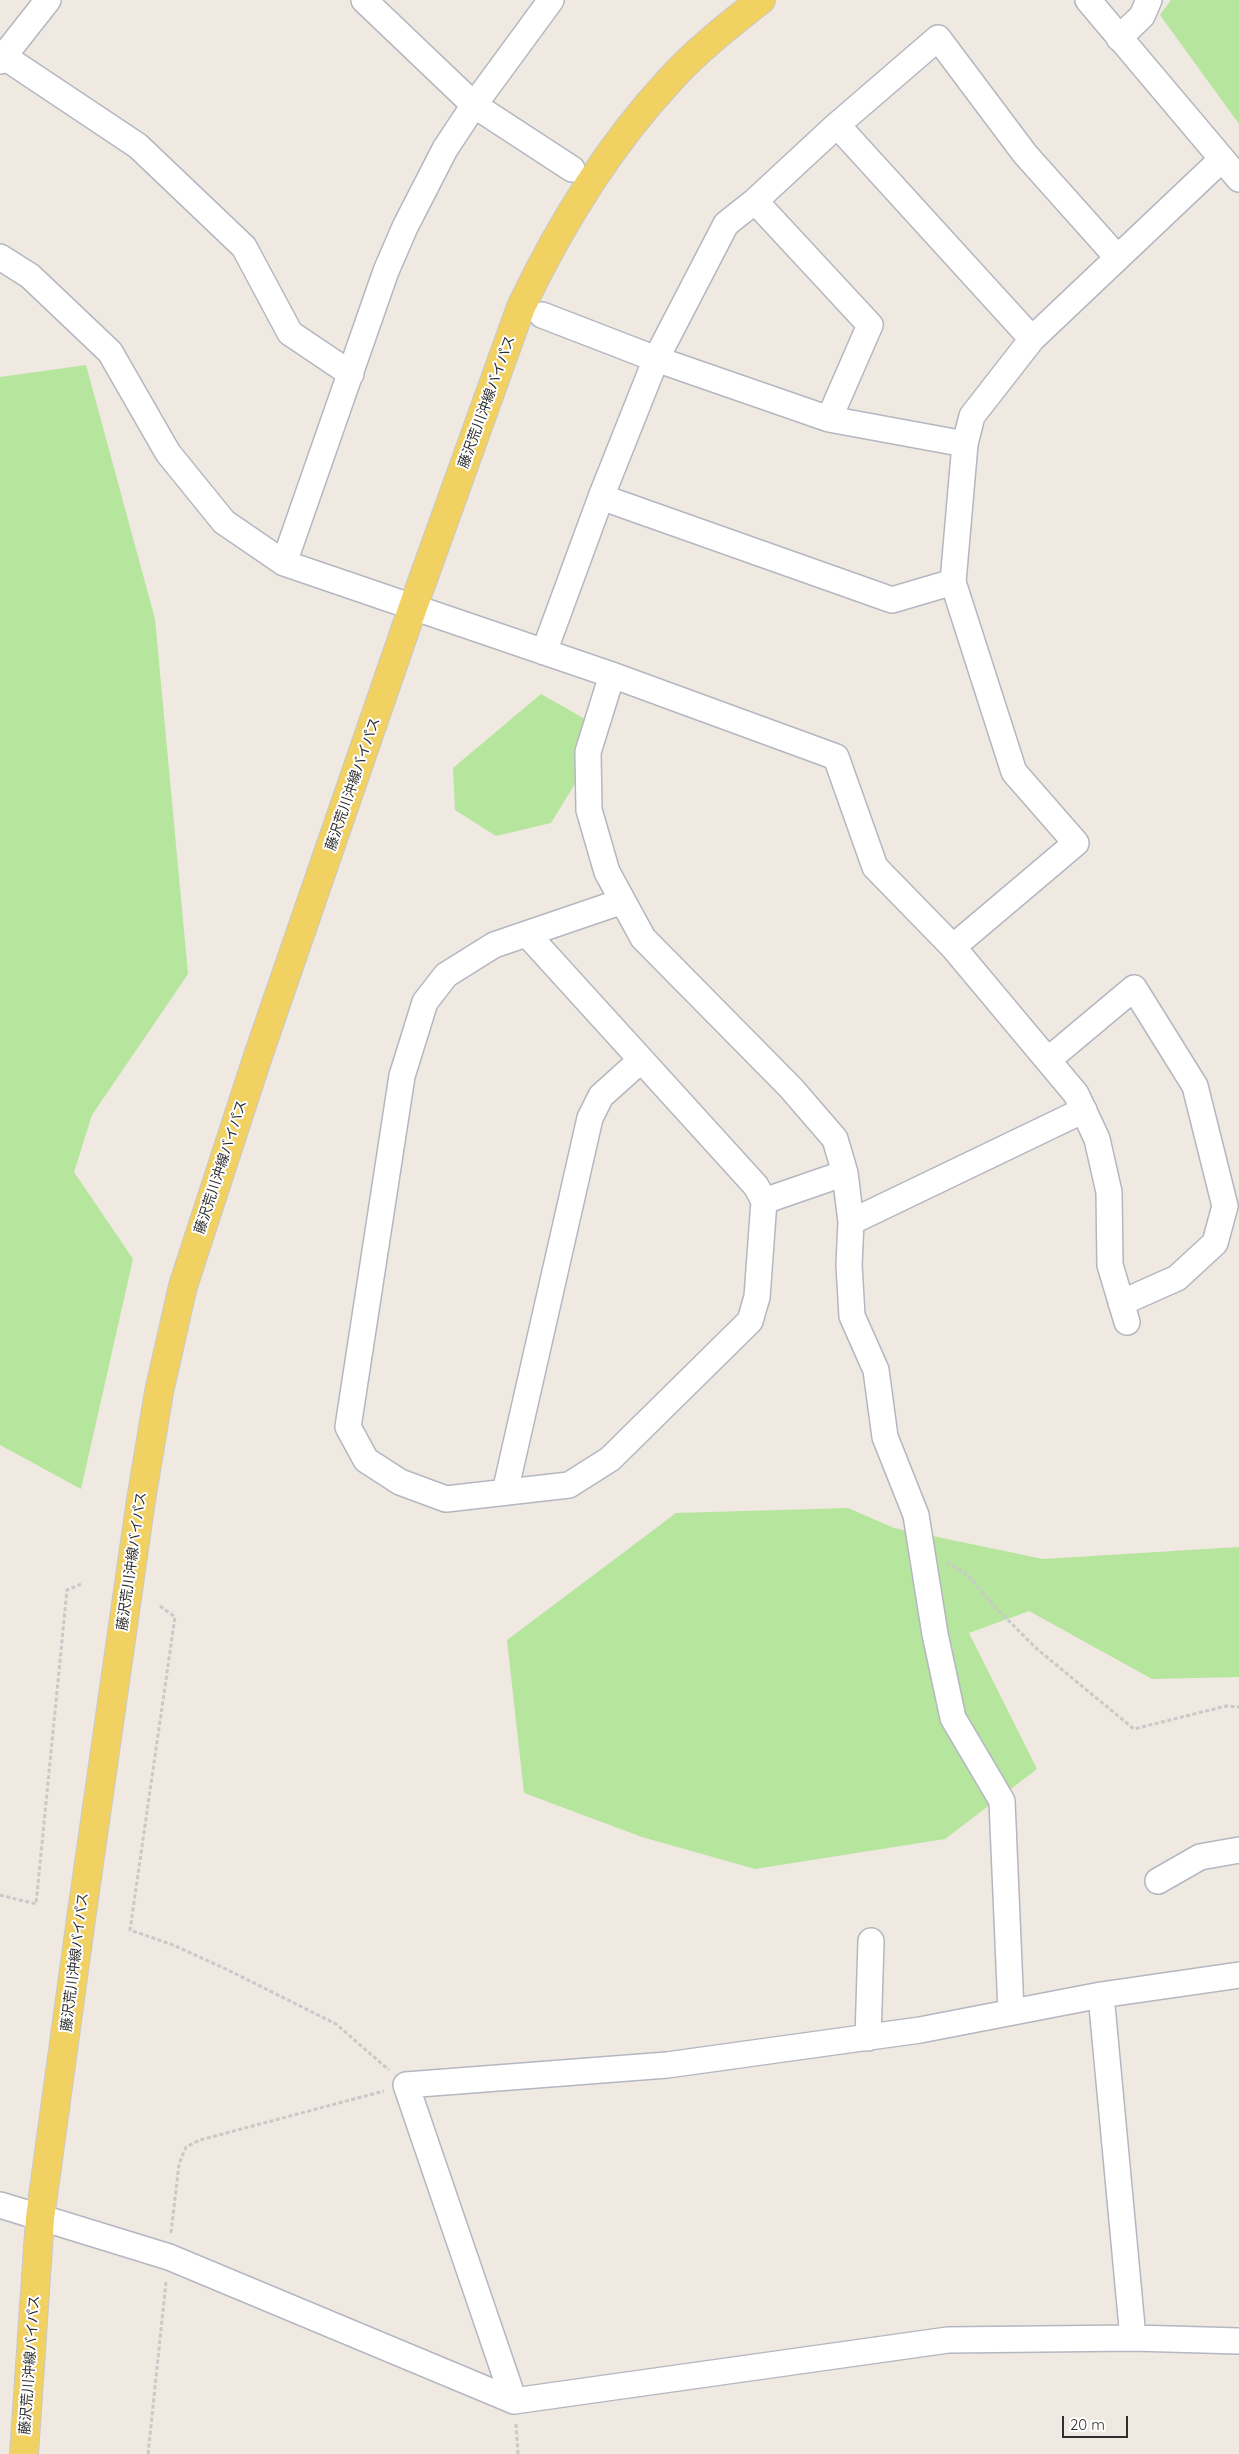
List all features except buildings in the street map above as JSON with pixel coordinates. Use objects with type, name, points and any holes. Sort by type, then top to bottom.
[{"type":"main road","name":"藤沢荒川沖線バイパス","points":[[24,2454],[40,2218],[141,1500],[159,1392],[183,1286],[222,1162],[414,607],[522,307],[561,229],[590,180],[647,106],[700,50],[761,0]]},
{"type":"street","points":[[48,0],[1,57],[138,146],[244,247],[290,332],[351,374]]},
{"type":"street","points":[[364,0],[474,105],[572,169]]},
{"type":"street","points":[[284,563],[386,271],[405,227],[445,149],[474,105],[550,0]]},
{"type":"street","points":[[1088,0],[1239,179]]},
{"type":"street","points":[[1119,38],[1142,16],[1149,0]]},
{"type":"street","points":[[544,652],[601,497],[656,359],[726,224],[755,201],[837,125],[938,38],[1025,154],[1117,258]]},
{"type":"street","points":[[837,125],[1032,340]]},
{"type":"street","points":[[953,947],[1076,843],[1014,772],[953,582],[965,444],[972,416],[1032,340],[1222,160]]},
{"type":"street","points":[[755,201],[870,325],[829,419]]},
{"type":"street","points":[[0,257],[30,276],[110,352],[168,453],[224,522],[284,563],[612,675],[836,757],[875,867],[953,947],[1076,1094],[1098,1139],[1109,1192],[1110,1265],[1124,1313],[1178,1278],[1215,1242],[1225,1206],[1195,1086],[1134,988],[1048,1060]]},
{"type":"street","points":[[542,315],[656,359],[829,419],[965,444]]},
{"type":"street","points":[[601,497],[892,600],[953,582]]},
{"type":"street","points":[[612,675],[588,752],[589,810],[607,872],[643,938],[791,1088],[835,1138],[845,1173],[851,1222],[849,1265],[852,1316],[876,1370],[885,1437],[916,1515],[936,1634],[953,1718],[1002,1801],[1011,2011]]},
{"type":"street","points":[[527,934],[756,1186],[764,1201],[757,1297],[750,1321],[610,1459],[569,1485],[446,1499],[400,1482],[366,1460],[348,1427],[402,1076],[425,1002],[446,975],[494,945],[623,901]]},
{"type":"street","points":[[505,1492],[590,1118],[601,1096],[641,1060]]},
{"type":"street","points":[[851,1222],[1084,1110]]},
{"type":"street","points":[[764,1201],[845,1173]]},
{"type":"street","points":[[1158,1881],[1200,1856],[1239,1850]]},
{"type":"street","points":[[868,2038],[871,1941]]},
{"type":"street","points":[[514,2401],[406,2084],[667,2065],[920,2030],[1101,1995],[1239,1975]]},
{"type":"street","points":[[1101,1995],[1133,2338]]},
{"type":"street","points":[[0,2205],[169,2257],[514,2401],[948,2340],[1133,2338],[1239,2341]]},
{"type":"path","points":[[946,1561],[969,1576],[992,1604],[1037,1649],[1134,1729],[1226,1706],[1239,1707]]},
{"type":"path","points":[[0,1895],[36,1904],[67,1590],[81,1584]]},
{"type":"path","points":[[160,1606],[176,1616],[130,1930],[173,1945],[226,1969],[336,2024],[406,2084]]},
{"type":"path","points":[[148,2454],[179,2164],[186,2147],[200,2140],[406,2084]]},
{"type":"path","points":[[514,2401],[518,2454]]},
{"type":"green space","points":[[1171,0],[1239,0],[1239,124],[1160,15]]},
{"type":"green space","points":[[86,365],[155,619],[188,974],[92,1115],[74,1172],[133,1259],[81,1489],[0,1445],[0,377]]},
{"type":"green space","points":[[541,694],[585,719],[581,774],[551,823],[496,836],[455,810],[453,768]]},
{"type":"green space","points":[[848,1508],[894,1528],[1043,1559],[1239,1547],[1239,1677],[1152,1679],[1029,1611],[969,1633],[1037,1769],[945,1839],[755,1869],[642,1837],[524,1793],[507,1640],[676,1513]]}]
